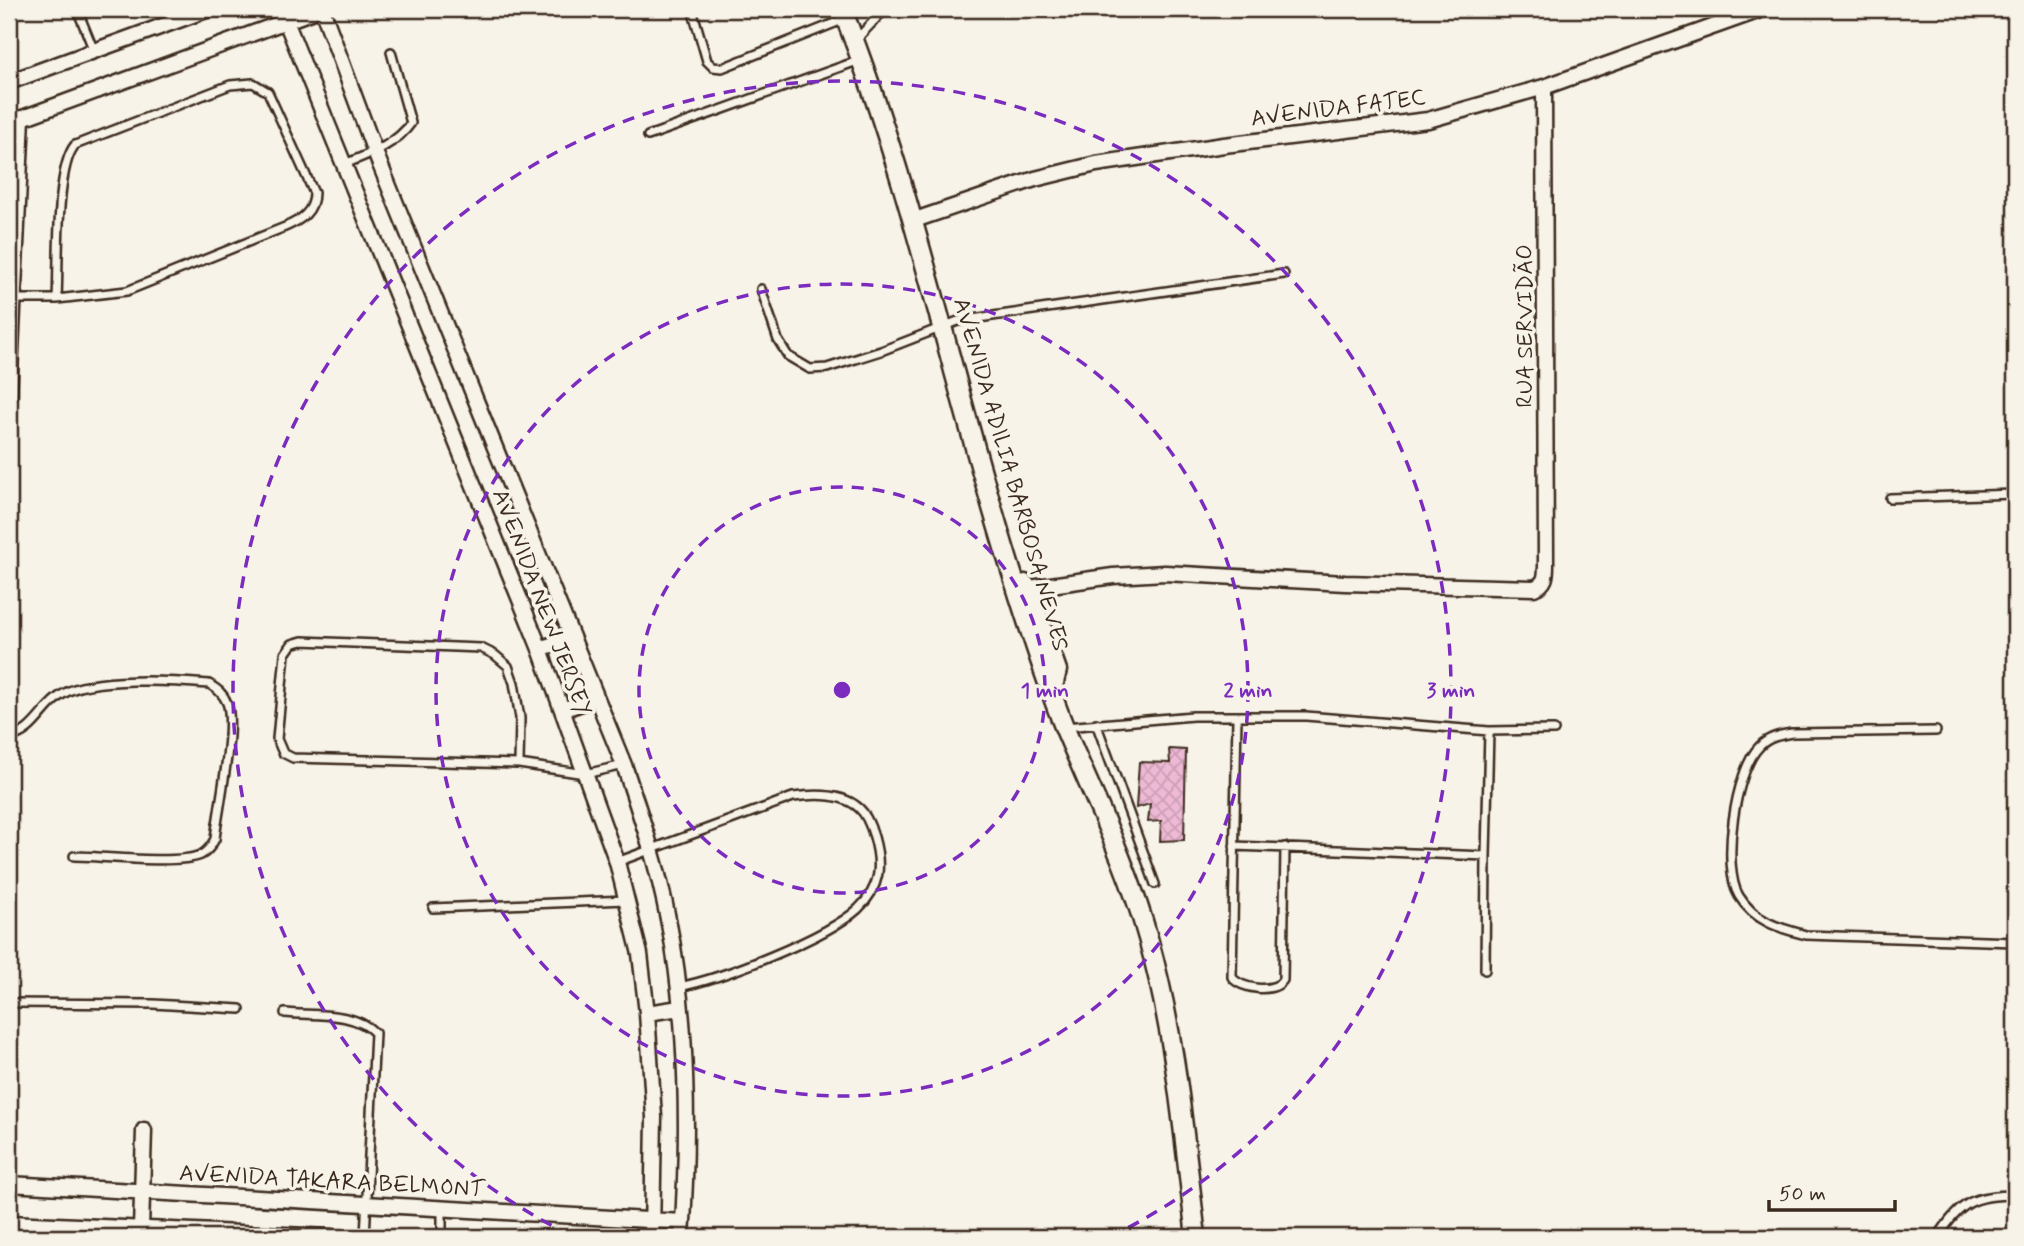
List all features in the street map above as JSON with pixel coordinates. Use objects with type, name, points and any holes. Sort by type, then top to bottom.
[{"type":"street","points":[[9,82],[209,9]]},
{"type":"street","points":[[9,395],[15,120],[283,16],[321,9]]},
{"type":"street","name":"AVENIDA NEW JERSEY","points":[[321,9],[375,152],[570,638],[624,765],[652,848],[669,921],[680,1008],[684,1090],[683,1230]]},
{"type":"street","name":"AVENIDA FATEC","points":[[912,220],[1035,179],[1097,164],[1427,120],[1544,87],[1763,9]]},
{"type":"street","name":"AVENIDA ADILIA BARBOSA NEVES","points":[[844,14],[912,220],[1012,575],[1052,695],[1103,816],[1151,948],[1170,1032],[1196,1237]]},
{"type":"street","name":"AVENIDA NEW JERSEY","points":[[283,16],[540,649],[617,862],[640,954],[647,1013],[654,1117],[652,1237]]},
{"type":"street","name":"RUA SERVIDÃO","points":[[1030,588],[1113,576],[1165,572],[1345,583],[1534,588],[1546,580],[1544,87]]},
{"type":"street","points":[[1012,575],[1030,588],[1059,670],[1052,695]]},
{"type":"street","points":[[540,649],[570,638]]},
{"type":"street","points":[[562,710],[596,698]]},
{"type":"street","points":[[647,1013],[680,1008]]},
{"type":"street","points":[[141,1229],[144,1130]]},
{"type":"street","name":"AVENIDA TAKARA BELMONT","points":[[9,1184],[654,1220],[683,1230]]},
{"type":"street","points":[[9,1223],[331,1237]]},
{"type":"lane","points":[[77,9],[94,51]]},
{"type":"lane","points":[[692,9],[707,61],[713,67],[722,68],[844,14]]},
{"type":"lane","points":[[854,41],[885,9]]},
{"type":"lane","points":[[342,164],[375,152],[411,123],[391,52]]},
{"type":"lane","points":[[648,136],[860,60]]},
{"type":"lane","points":[[11,299],[57,299],[127,291],[285,228],[305,216],[311,208],[314,193],[268,92],[253,83],[230,85],[75,145],[66,163],[62,187],[57,299]]},
{"type":"lane","points":[[761,289],[778,340],[788,356],[810,369],[827,368],[914,341],[943,325],[1284,274]]},
{"type":"lane","points":[[1890,498],[2015,494]]},
{"type":"lane","points":[[519,764],[520,718],[511,675],[508,666],[481,648],[302,641],[292,644],[285,654],[277,738],[283,753],[293,758],[519,764],[585,774],[624,765]]},
{"type":"lane","points":[[9,737],[18,736],[28,729],[63,693],[81,687],[122,682],[209,684],[221,691],[229,705],[229,726],[215,839],[208,851],[198,856],[167,858],[74,856]]},
{"type":"lane","points":[[1065,727],[1193,716],[1306,716],[1489,731],[1554,730]]},
{"type":"lane","points":[[1237,717],[1232,977],[1236,984],[1248,988],[1280,985],[1283,980],[1285,847]]},
{"type":"lane","points":[[1096,723],[1155,884]]},
{"type":"lane","points":[[1485,970],[1489,731]]},
{"type":"lane","points":[[1936,731],[1792,733],[1772,737],[1757,748],[1743,776],[1734,814],[1733,874],[1737,894],[1752,912],[1773,927],[1806,935],[2015,943]]},
{"type":"lane","points":[[617,862],[778,801],[811,794],[841,799],[859,808],[871,828],[880,857],[879,876],[867,899],[836,925],[739,970],[677,987]]},
{"type":"lane","points":[[1234,846],[1486,856]]},
{"type":"lane","points":[[433,908],[626,900]]},
{"type":"lane","points":[[9,1003],[153,1004],[240,1009]]},
{"type":"lane","points":[[285,1013],[354,1018],[365,1023],[375,1033],[365,1237]]},
{"type":"lane","points":[[1938,1237],[1956,1209],[1973,1200],[1993,1195],[2015,1195]]},
{"type":"lane","points":[[442,1210],[442,1237]]},
{"type":"building","points":[[1169,749],[1186,750],[1184,840],[1160,841],[1161,821],[1148,822],[1150,804],[1136,808],[1139,762],[1170,763]]}]
